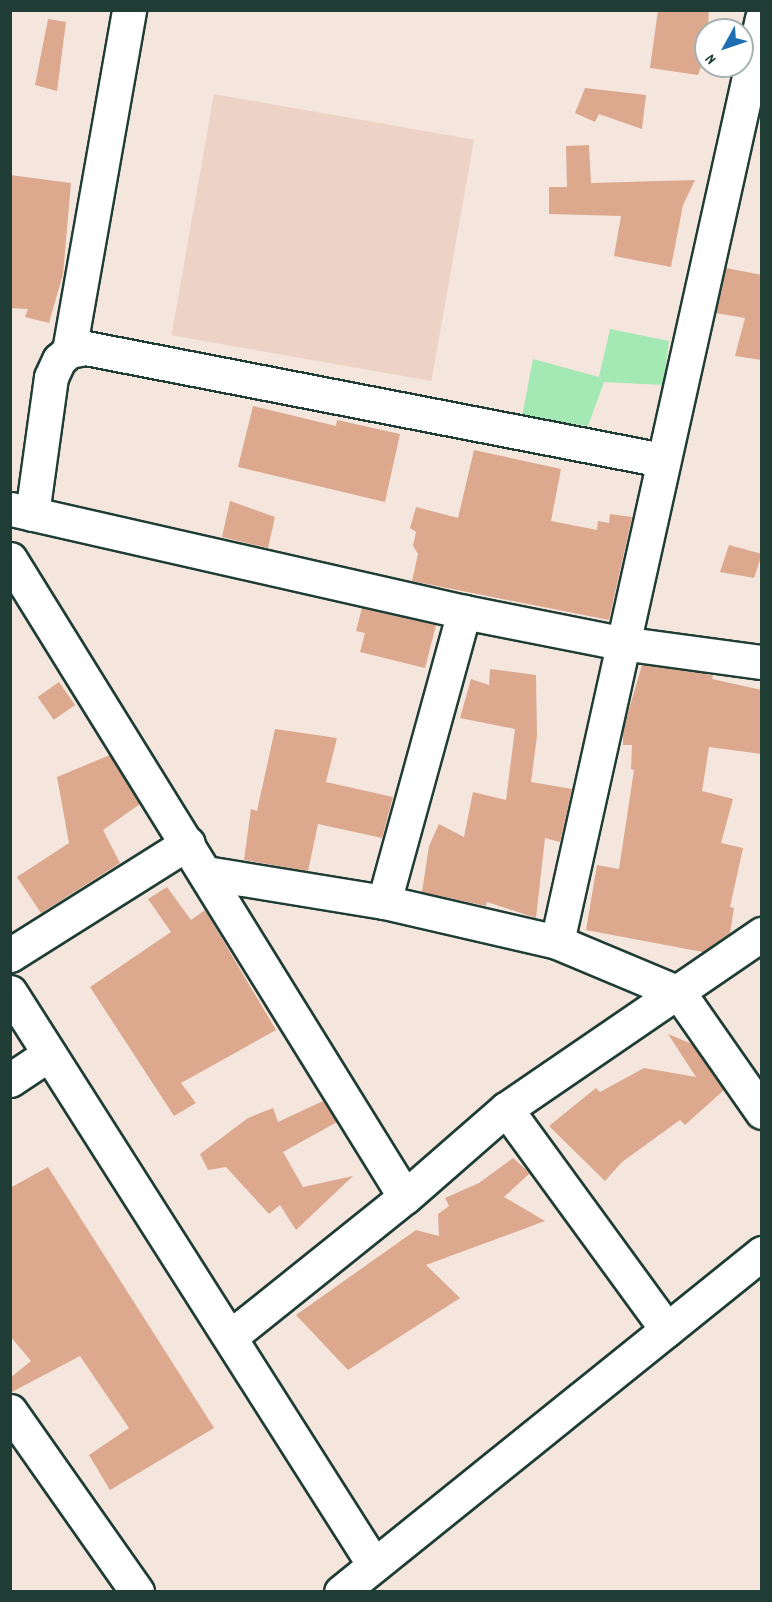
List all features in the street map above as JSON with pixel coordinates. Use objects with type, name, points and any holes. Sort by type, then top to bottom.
[{"type":"street","points":[[69,351],[129,10]]},
{"type":"street","points":[[557,942],[621,643],[762,18]]},
{"type":"street","points":[[662,460],[86,348],[69,351],[59,360],[51,377],[21,512],[464,612],[621,643],[762,662]]},
{"type":"street","points":[[10,559],[188,843],[405,1197]]},
{"type":"street","points":[[384,902],[464,612]]},
{"type":"street","points":[[10,955],[188,843]]},
{"type":"street","points":[[206,873],[384,902],[557,942],[679,993],[762,1112]]},
{"type":"street","points":[[230,1338],[405,1197],[506,1109],[679,993],[762,934]]},
{"type":"street","points":[[10,992],[374,1566]]},
{"type":"street","points":[[10,1080],[50,1054]]},
{"type":"street","points":[[506,1109],[667,1330]]},
{"type":"street","points":[[340,1592],[762,1254]]},
{"type":"street","points":[[10,1411],[136,1592]]},
{"type":"shaded area","points":[[214,94],[474,140],[431,381],[171,335]]},
{"type":"green space","points":[[610,329],[669,341],[663,385],[604,382],[588,426],[522,417],[533,359],[599,377]]},
{"type":"building","points":[[658,10],[709,10],[708,18],[694,18],[694,74],[650,68]]},
{"type":"building","points":[[48,19],[66,22],[57,91],[35,85]]},
{"type":"building","points":[[585,88],[646,95],[642,129],[599,114],[595,122],[575,113]]},
{"type":"building","points":[[589,145],[591,183],[695,180],[683,205],[671,267],[614,256],[621,216],[549,214],[549,187],[567,187],[566,146]]},
{"type":"building","points":[[10,175],[71,183],[63,274],[49,323],[25,317],[28,309],[10,308]]},
{"type":"building","points":[[726,268],[762,275],[762,360],[735,356],[745,318],[716,313]]},
{"type":"building","points":[[253,406],[336,426],[337,420],[400,434],[385,502],[238,467]]},
{"type":"building","points":[[474,450],[561,469],[551,521],[597,530],[598,521],[609,523],[610,514],[632,517],[609,620],[412,581],[418,554],[413,546],[416,532],[410,528],[416,507],[458,518]]},
{"type":"building","points":[[230,501],[275,517],[268,548],[222,537]]},
{"type":"building","points":[[729,545],[762,554],[754,578],[720,572]]},
{"type":"building","points":[[362,608],[436,625],[425,668],[360,652],[365,633],[356,631]]},
{"type":"building","points":[[642,665],[702,673],[713,676],[712,679],[762,690],[762,754],[709,747],[702,791],[733,799],[721,843],[743,848],[730,907],[734,908],[730,933],[703,952],[586,930],[597,865],[619,869],[634,770],[631,769],[632,745],[623,745],[623,730]]},
{"type":"building","points":[[490,669],[536,675],[537,736],[531,782],[572,789],[560,842],[545,838],[536,918],[487,902],[486,906],[422,892],[429,846],[439,824],[464,837],[473,792],[506,800],[515,729],[460,718],[471,679],[489,685]]},
{"type":"building","points":[[59,682],[75,705],[54,720],[38,697]]},
{"type":"building","points":[[275,729],[337,738],[326,782],[393,797],[382,838],[318,824],[308,871],[244,860],[251,809],[257,811]]},
{"type":"building","points":[[110,755],[140,804],[103,830],[120,863],[41,913],[17,877],[69,843],[57,777]]},
{"type":"building","points":[[167,887],[191,920],[205,910],[276,1030],[181,1083],[196,1103],[174,1116],[90,987],[171,932],[148,899]]},
{"type":"building","points":[[668,1034],[692,1044],[724,1090],[685,1125],[680,1120],[622,1162],[605,1181],[549,1126],[596,1088],[600,1092],[644,1068],[696,1077]]},
{"type":"building","points":[[323,1101],[337,1122],[283,1152],[303,1187],[353,1176],[296,1230],[280,1205],[269,1214],[226,1167],[208,1170],[200,1154],[248,1118],[273,1108],[278,1122]]},
{"type":"building","points":[[513,1158],[530,1173],[504,1197],[545,1221],[426,1265],[460,1298],[348,1370],[296,1315],[416,1230],[439,1236],[438,1214],[449,1206],[445,1198],[479,1183]]},
{"type":"building","points":[[48,1167],[214,1428],[110,1490],[89,1455],[129,1428],[80,1356],[10,1393],[10,1378],[31,1361],[10,1336],[10,1188]]}]
